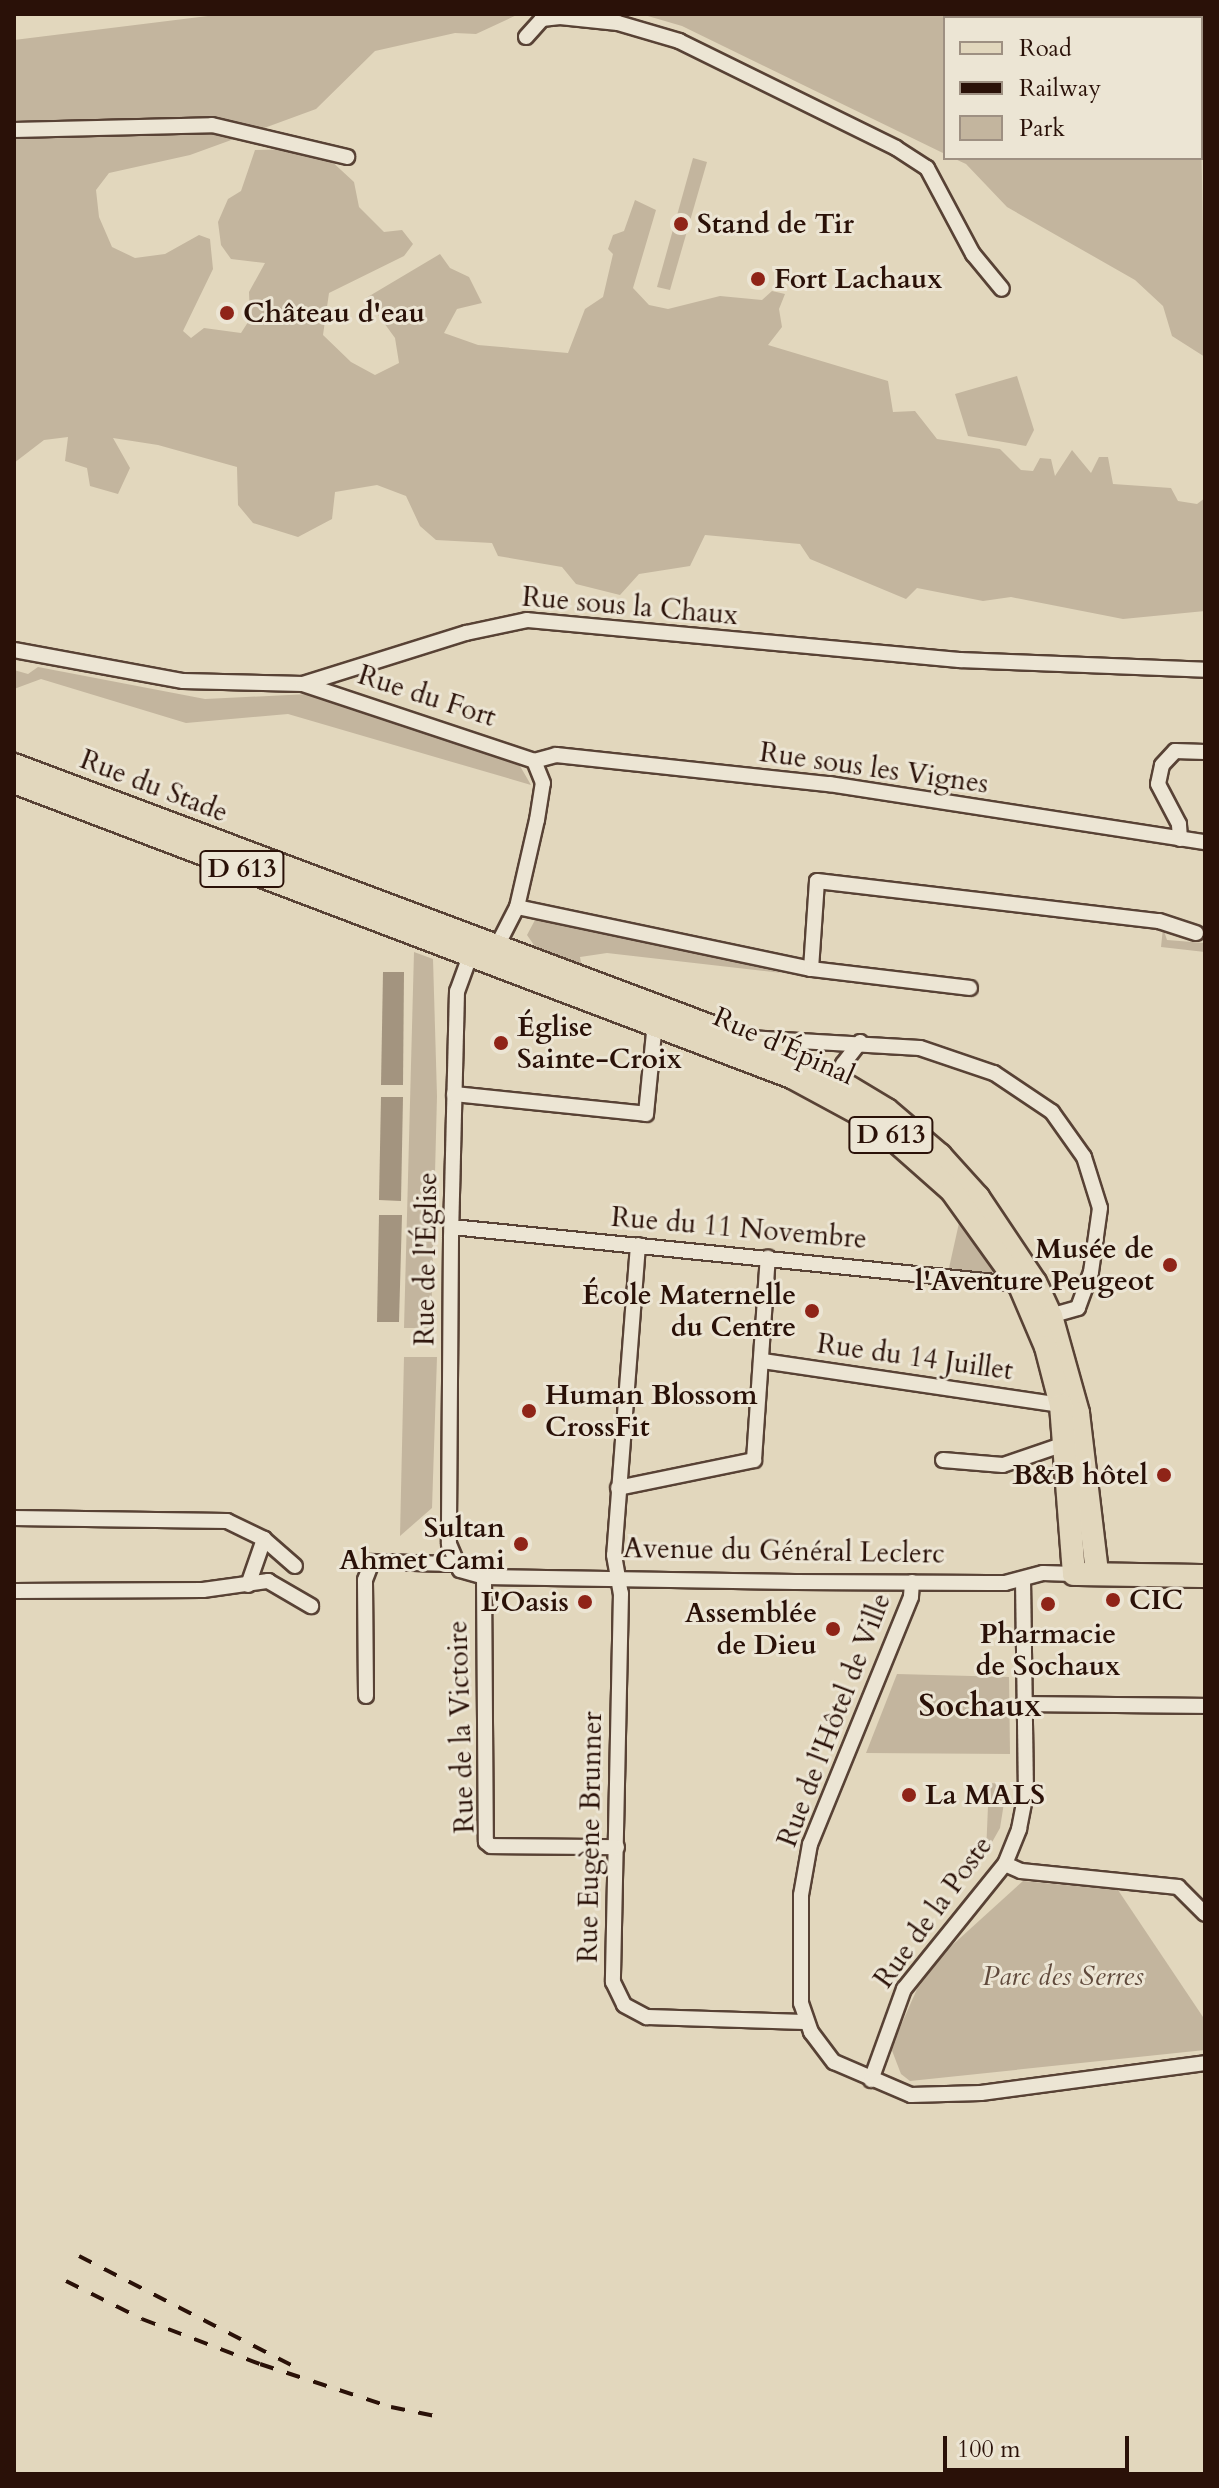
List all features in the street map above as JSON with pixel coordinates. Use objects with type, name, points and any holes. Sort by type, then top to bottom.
[{"type":"main road","name":"Rue du Stade","points":[[14,765],[498,949]]},
{"type":"main road","name":"Rue du Stade","points":[[14,782],[470,956]]},
{"type":"main road","name":"Rue d'Épinal","points":[[498,949],[744,1039],[843,1083],[887,1110],[940,1155],[978,1197],[1028,1284],[1070,1375],[1074,1441],[1074,1574]]},
{"type":"main road","name":"Rue d'Épinal","points":[[470,956],[792,1077],[873,1121],[952,1191],[1028,1284]]},
{"type":"main road","name":"Rue d'Épinal","points":[[1043,1318],[1061,1405],[1074,1441],[1097,1573]]},
{"type":"main road","name":"Avenue du Général Leclerc","points":[[1074,1574],[1203,1575]]},
{"type":"street","points":[[526,37],[542,19],[560,17],[618,23],[679,41],[896,148],[927,168],[973,254],[1002,289]]},
{"type":"street","points":[[14,130],[212,125],[347,157]]},
{"type":"street","name":"Rue sous la Chaux","points":[[14,650],[183,681],[303,684],[466,633],[527,620],[960,660],[1205,670]]},
{"type":"street","name":"Rue du Fort","points":[[303,684],[534,761]]},
{"type":"street","points":[[1180,839],[1179,824],[1158,784],[1162,765],[1175,751],[1205,752]]},
{"type":"street","name":"Rue sous les Vignes","points":[[534,761],[556,755],[829,784],[1205,842]]},
{"type":"street","points":[[457,933],[470,956],[498,949],[517,907],[543,783],[534,761]]},
{"type":"street","points":[[811,969],[817,881],[1159,921],[1196,933]]},
{"type":"street","points":[[517,907],[811,969],[970,988]]},
{"type":"street","name":"Rue de l'Église","points":[[455,1564],[448,1525],[454,1094],[457,991],[470,956]]},
{"type":"street","points":[[454,1094],[646,1114],[655,1023]]},
{"type":"street","points":[[744,1039],[763,1035],[920,1048],[994,1073],[1035,1098],[1072,1134],[1096,1186],[1097,1242],[1078,1308],[1043,1318]]},
{"type":"street","points":[[843,1083],[843,1064],[860,1042]]},
{"type":"street","name":"Rue du 11 Novembre","points":[[452,1227],[1028,1284]]},
{"type":"street","name":"Rue Eugène Brunner","points":[[638,1245],[618,1488],[617,1847],[613,1982],[624,2005],[647,2017],[805,2022]]},
{"type":"street","points":[[618,1488],[754,1460],[768,1257]]},
{"type":"street","name":"Rue du 14 Juillet","points":[[763,1361],[1061,1405]]},
{"type":"street","points":[[943,1460],[1003,1465],[1074,1441]]},
{"type":"street","points":[[14,1518],[227,1521],[264,1539],[295,1566]]},
{"type":"street","points":[[248,1585],[264,1539]]},
{"type":"street","name":"Avenue du Général Leclerc","points":[[366,1696],[365,1580],[372,1562],[455,1564],[467,1574],[484,1577],[912,1582],[1023,1580],[1074,1574]]},
{"type":"street","name":"Rue de la Victoire","points":[[484,1577],[486,1842],[491,1846],[617,1847]]},
{"type":"street","name":"Rue de la Poste","points":[[871,2080],[904,1989],[1005,1864],[1025,1805],[1027,1704],[1023,1580]]},
{"type":"street","points":[[14,1591],[203,1590],[268,1581],[285,1586],[311,1606]]},
{"type":"street","name":"Rue de l'Hôtel de Ville","points":[[805,2022],[801,1895],[810,1844],[911,1597],[912,1582]]},
{"type":"street","points":[[1027,1704],[1205,1706]]},
{"type":"street","points":[[1005,1864],[1021,1871],[1178,1887],[1205,1914]]},
{"type":"street","points":[[805,2022],[834,2062],[911,2095],[981,2093],[1205,2063]]},
{"type":"green space","points":[[224,14],[519,14],[476,34],[455,33],[375,51],[316,109],[190,155],[109,173],[96,190],[99,217],[112,247],[135,258],[165,254],[199,235],[210,239],[213,269],[183,331],[191,338],[204,328],[241,333],[250,319],[249,292],[265,263],[231,259],[221,245],[218,222],[228,199],[241,191],[255,150],[297,149],[328,158],[354,182],[359,207],[384,232],[402,230],[413,244],[404,256],[329,293],[323,335],[351,362],[375,375],[399,363],[395,338],[366,298],[440,254],[450,268],[469,277],[482,303],[457,309],[444,333],[478,345],[568,353],[585,309],[603,297],[613,254],[608,249],[613,235],[624,231],[635,200],[656,210],[633,288],[649,305],[668,309],[720,296],[762,300],[772,291],[785,294],[779,309],[782,327],[768,345],[888,381],[893,412],[915,411],[937,439],[1000,449],[1021,470],[1033,471],[1040,458],[1051,459],[1055,476],[1072,450],[1091,473],[1099,457],[1108,457],[1113,484],[1171,488],[1178,501],[1197,504],[1205,498],[1205,611],[1123,619],[1011,597],[983,601],[917,588],[906,599],[810,559],[800,544],[705,535],[690,566],[639,574],[620,595],[576,584],[562,567],[498,556],[492,543],[436,540],[420,526],[406,496],[377,485],[335,492],[332,519],[298,537],[253,523],[238,505],[237,467],[158,445],[113,438],[130,468],[118,494],[90,486],[87,468],[65,461],[68,437],[44,440],[14,463],[14,40]]},
{"type":"green space","points":[[641,14],[1004,16],[943,16],[943,153],[682,26]]},
{"type":"green space","name":"Stand de Tir","points":[[693,158],[707,162],[670,290],[657,287]]},
{"type":"green space","points":[[957,160],[1202,160],[1205,357],[1172,336],[1163,306],[1135,280],[1007,207],[966,164]]},
{"type":"green space","points":[[1017,376],[1034,430],[1026,446],[968,436],[955,394]]},
{"type":"green space","points":[[38,667],[205,699],[309,694],[504,757],[520,766],[531,785],[288,714],[186,723],[41,679],[14,689],[14,670],[28,674]]},
{"type":"green space","points":[[552,919],[782,973],[607,953],[580,957],[582,968],[536,948],[527,935],[535,920]]},
{"type":"green space","points":[[1163,928],[1167,940],[1205,943],[1205,952],[1161,947]]},
{"type":"green space","points":[[414,952],[433,959],[437,1096],[431,1328],[404,1328]]},
{"type":"green space","points":[[961,1214],[999,1273],[997,1275],[949,1268]]},
{"type":"green space","points":[[404,1357],[437,1357],[432,1508],[400,1536]]},
{"type":"green space","points":[[897,1674],[1009,1677],[1010,1754],[866,1753]]},
{"type":"green space","points":[[989,1783],[1007,1784],[1000,1828],[986,1853]]},
{"type":"green space","name":"Parc des Serres","points":[[1023,1881],[1118,1890],[1205,2020],[1205,2050],[910,2081],[901,2074],[891,2048],[917,1989],[948,1949]]},
{"type":"shaded area","points":[[383,972],[404,972],[403,1085],[381,1085]]},
{"type":"shaded area","points":[[381,1097],[403,1097],[401,1201],[379,1200]]},
{"type":"shaded area","points":[[379,1215],[402,1215],[399,1322],[377,1322]]},
{"type":"railway","points":[[79,2256],[295,2367]]},
{"type":"railway","points":[[66,2281],[142,2319],[260,2364],[391,2407],[440,2417]]},
{"type":"place","name":"Stand de Tir","points":[[681,224]]},
{"type":"place","name":"Fort Lachaux","points":[[758,279]]},
{"type":"place","name":"Château d'eau","points":[[227,313]]},
{"type":"place","name":"Église Sainte-Croix","points":[[501,1043]]},
{"type":"place","name":"Musée de l'Aventure Peugeot","points":[[1170,1265]]},
{"type":"place","name":"École Maternelle du Centre","points":[[812,1311]]},
{"type":"place","name":"Human Blossom CrossFit","points":[[529,1411]]},
{"type":"place","name":"B&B hôtel","points":[[1164,1475]]},
{"type":"place","name":"Sultan Ahmet Cami","points":[[521,1544]]},
{"type":"place","name":"CIC","points":[[1113,1600]]},
{"type":"place","name":"L'Oasis","points":[[585,1602]]},
{"type":"place","name":"Pharmacie de Sochaux","points":[[1048,1604]]},
{"type":"place","name":"Assemblée de Dieu","points":[[833,1629]]},
{"type":"place","name":"La MALS","points":[[909,1795]]},
{"type":"district","name":"Sochaux","points":[[980,1706]]}]
